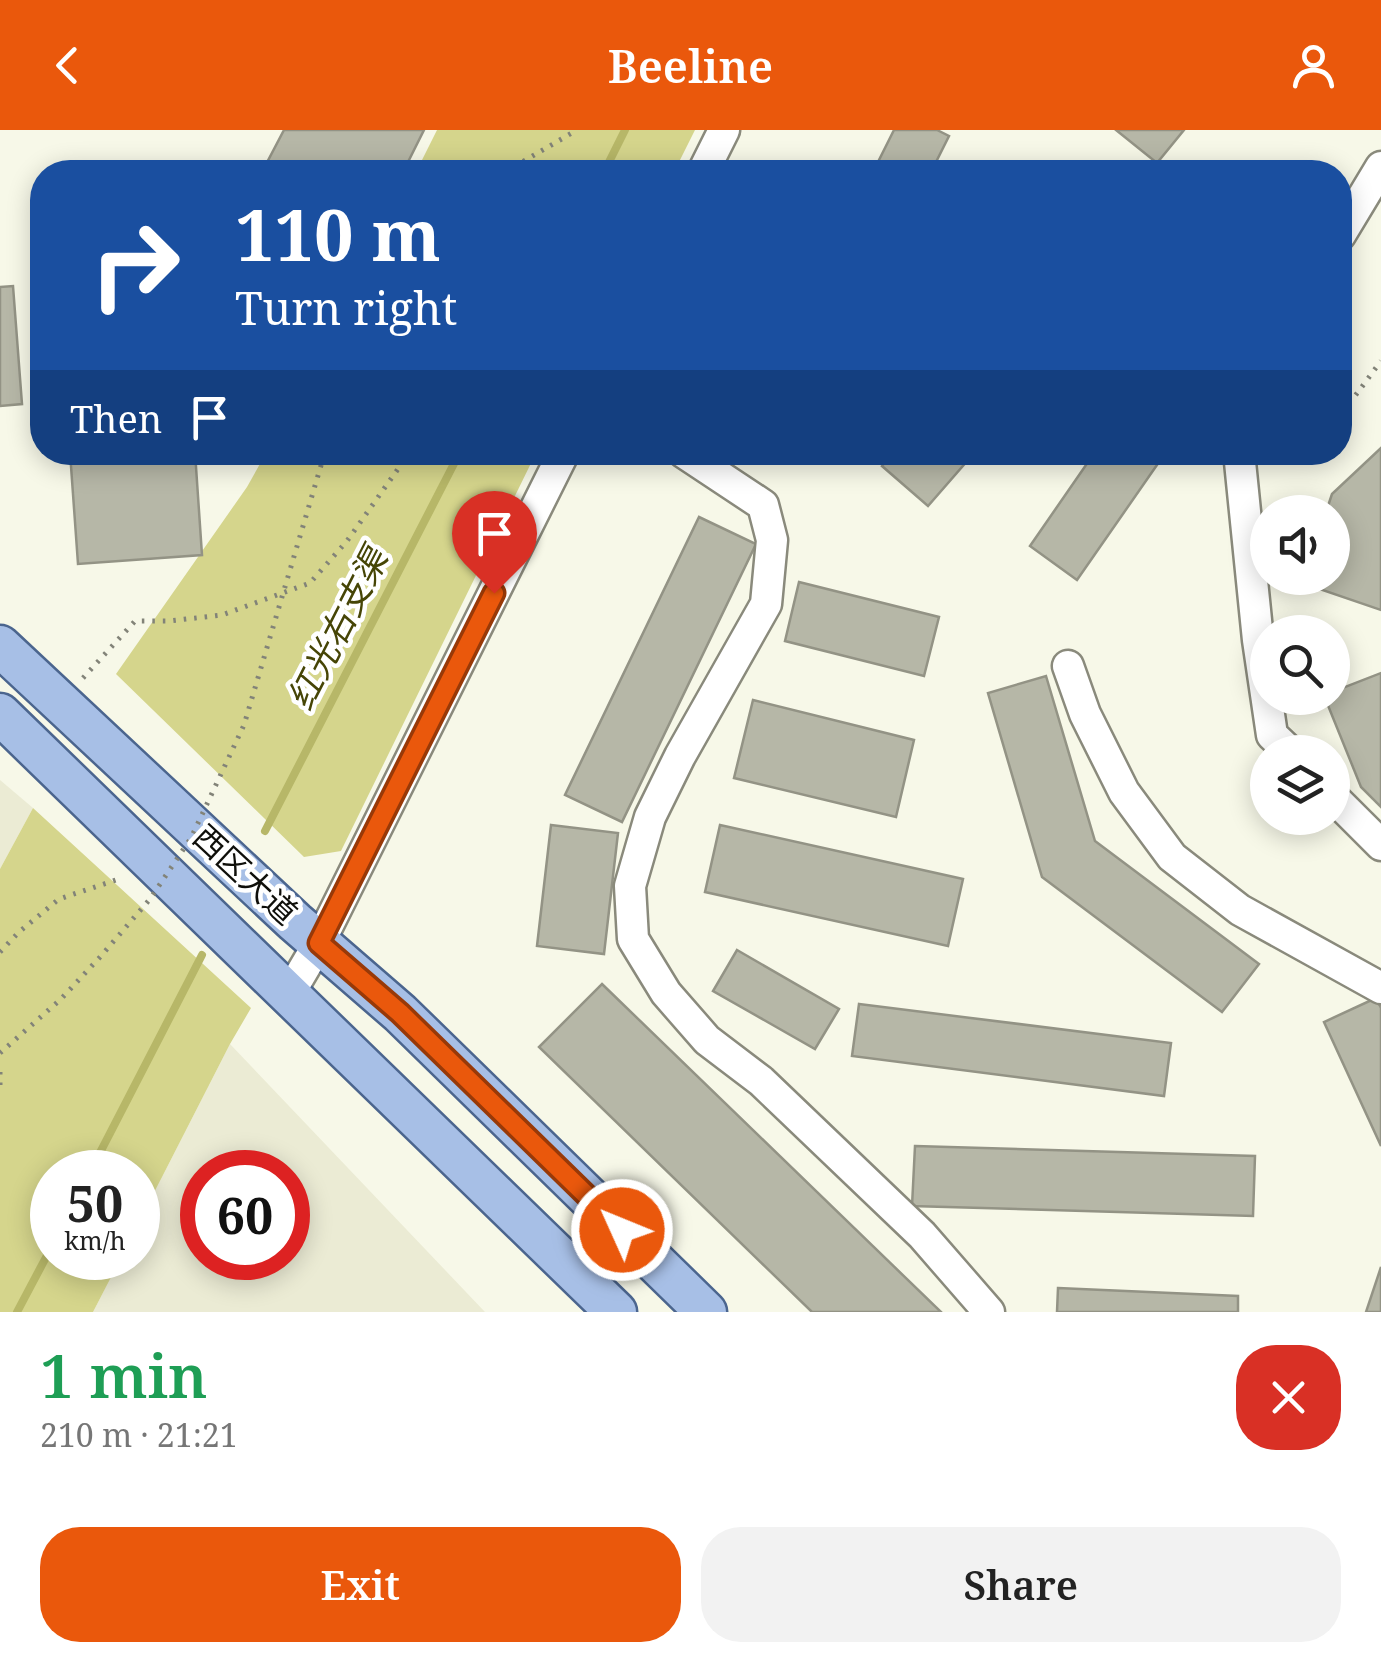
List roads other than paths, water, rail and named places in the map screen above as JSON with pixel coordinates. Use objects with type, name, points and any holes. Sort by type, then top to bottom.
[{"type":"main road","name":"西区大道","points":[[0,646],[319,943],[400,1013],[706,1312]]},
{"type":"main road","name":"西区大道","points":[[0,714],[616,1312]]},
{"type":"street","points":[[709,160],[724,130]]},
{"type":"street","points":[[1352,215],[1381,168]]},
{"type":"street","points":[[289,994],[319,943],[558,465]]},
{"type":"street","points":[[703,465],[763,505],[772,540],[766,604],[650,817],[630,886],[633,939],[666,994],[707,1040],[762,1081],[922,1235],[989,1312]]},
{"type":"street","points":[[1241,465],[1258,640],[1272,735]]},
{"type":"street","points":[[1068,666],[1086,714],[1124,792],[1172,856],[1240,910],[1381,988]]},
{"type":"street","points":[[1350,814],[1381,845]]},
{"type":"waterway","name":"红光右支渠","points":[[610,160],[625,130]]},
{"type":"waterway","name":"红光右支渠","points":[[265,831],[453,465]]},
{"type":"waterway","name":"红光右支渠","points":[[101,1150],[202,955]]},
{"type":"waterway","name":"红光右支渠","points":[[17,1312],[34,1280]]}]
